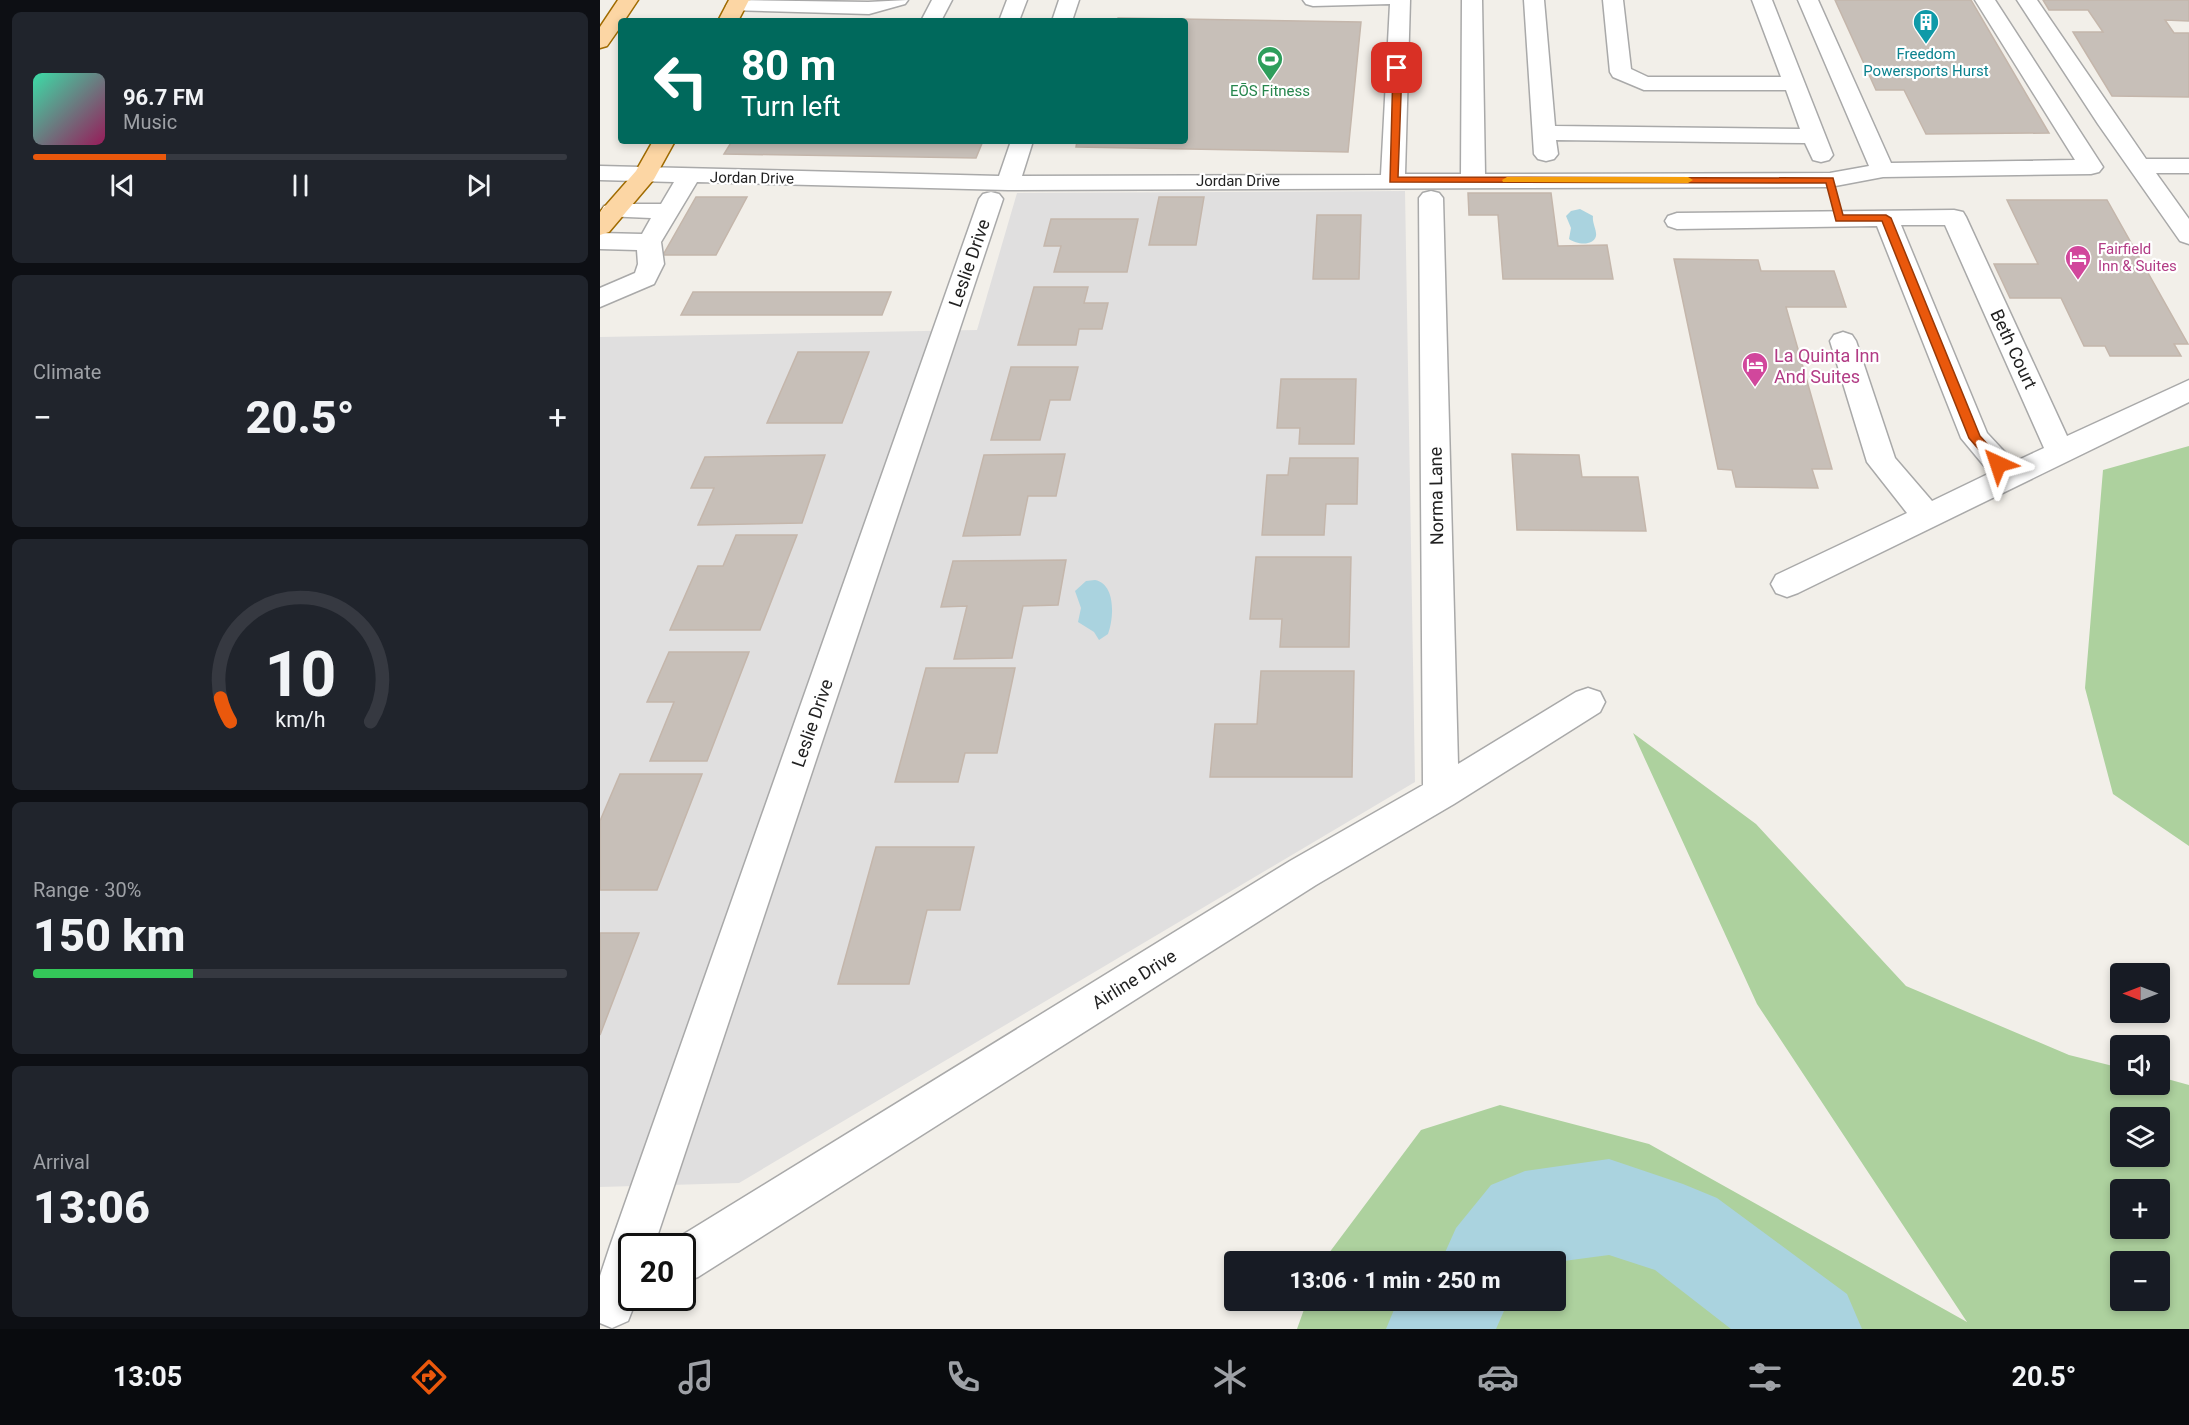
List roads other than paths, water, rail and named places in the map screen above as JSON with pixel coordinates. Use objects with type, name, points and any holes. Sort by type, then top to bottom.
[{"type":"main road","points":[[600,40],[628,0]]},
{"type":"main road","points":[[607,219],[646,174],[662,144]]},
{"type":"street","points":[[734,9],[805,3],[869,8],[898,0]]},
{"type":"street","points":[[933,18],[942,0]]},
{"type":"street","points":[[1010,18],[1017,0]]},
{"type":"street","points":[[1063,18],[1069,0]]},
{"type":"street","points":[[1313,0],[1383,0]]},
{"type":"street","points":[[1393,180],[1400,0]]},
{"type":"street","points":[[1472,0],[1473,180]]},
{"type":"street","points":[[1534,0],[1549,180]]},
{"type":"street","points":[[1613,0],[1621,72],[1644,83],[1795,84]]},
{"type":"street","points":[[1762,0],[1815,136],[1830,180],[1839,218]]},
{"type":"street","points":[[1808,0],[1883,170]]},
{"type":"street","name":"Jordan Drive","points":[[600,173],[1000,191],[1393,180],[1830,180],[1883,170],[2091,167],[1985,0]]},
{"type":"street","points":[[2027,0],[2189,236]]},
{"type":"street","points":[[1544,133],[1815,136]]},
{"type":"street","name":"Leslie Drive","points":[[637,1233],[1000,191],[1021,144]]},
{"type":"street","points":[[2139,166],[2189,166]]},
{"type":"street","points":[[600,298],[645,278],[651,264],[650,242],[689,177]]},
{"type":"street","name":"Norma Lane","points":[[1431,198],[1441,793]]},
{"type":"street","points":[[607,219],[667,211]]},
{"type":"street","name":"Beth Court","points":[[1886,218],[1954,217],[2061,452]]},
{"type":"street","points":[[1677,220],[1886,218],[1975,438],[2009,476]]},
{"type":"street","points":[[600,241],[650,242]]},
{"type":"street","points":[[1843,341],[1882,462],[1927,516]]},
{"type":"street","points":[[1787,584],[2189,390]]},
{"type":"street","name":"Airline Drive","points":[[696,1252],[1303,873],[1441,793],[1588,702]]},
{"type":"water","points":[[1580,209],[1593,216],[1596,236],[1592,242],[1580,243],[1569,239],[1571,228],[1566,216],[1571,211]]},
{"type":"water","points":[[1095,580],[1107,588],[1112,602],[1108,634],[1099,640],[1094,632],[1078,622],[1081,608],[1075,591],[1086,581]]},
{"type":"waterway","points":[[1499,1251],[1525,1219],[1609,1207],[1683,1232],[1812,1329]]},
{"type":"waterway","points":[[1436,1329],[1450,1311]]},
{"type":"place","name":"Freedom Powersports Hurst","points":[[1926,45]]},
{"type":"place","name":"EŌS Fitness","points":[[1270,82]]},
{"type":"place","name":"Fairfield Inn & Suites","points":[[2078,281]]},
{"type":"place","name":"La Quinta Inn And Suites","points":[[1755,388]]}]
